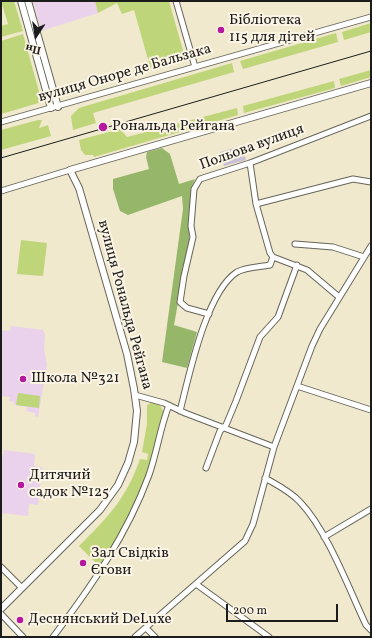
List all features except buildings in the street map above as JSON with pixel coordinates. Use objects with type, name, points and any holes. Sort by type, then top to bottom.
[{"type":"main road","points":[[21,1],[54,107]]},
{"type":"main road","points":[[28,1],[54,107]]},
{"type":"main road","points":[[73,168],[371,83]]},
{"type":"main road","name":"вулиця Рональда Рейгана","points":[[1,609],[98,513],[118,485],[128,463],[134,442],[137,411],[126,354],[73,168]]},
{"type":"street","points":[[176,1],[195,67]]},
{"type":"street","name":"вулиця Оноре де Бальзака","points":[[1,122],[371,17]]},
{"type":"street","name":"Польова вулиця","points":[[209,314],[187,308],[180,302],[193,237],[191,226],[194,189],[200,179],[250,163],[371,116]]},
{"type":"street","points":[[250,163],[256,204],[270,253],[273,257],[297,265],[314,274],[339,297]]},
{"type":"street","points":[[1,191],[73,168]]},
{"type":"street","points":[[256,204],[353,179],[371,182]]},
{"type":"street","points":[[295,244],[333,247],[364,257]]},
{"type":"street","points":[[135,637],[245,541],[253,524],[274,447],[320,329],[371,246]]},
{"type":"street","points":[[180,410],[198,344],[209,314],[223,288],[236,272],[270,265],[273,257]]},
{"type":"street","points":[[206,468],[220,431],[223,428],[236,401],[260,337],[278,317],[297,265]]},
{"type":"street","points":[[297,386],[371,410]]},
{"type":"street","points":[[135,395],[169,405],[223,428],[274,447]]},
{"type":"street","points":[[53,637],[114,552],[140,499],[150,474],[162,424],[169,405]]},
{"type":"street","points":[[265,478],[286,490],[300,501],[324,536],[366,625],[371,630]]},
{"type":"street","points":[[324,536],[371,509]]},
{"type":"street","points":[[1,567],[22,588]]},
{"type":"street","points":[[196,584],[269,637]]},
{"type":"street","points":[[1,614],[23,637]]},
{"type":"street","points":[[146,628],[155,637]]},
{"type":"shaded area","points":[[33,1],[95,1],[98,13],[41,31]]},
{"type":"shaded area","points":[[242,146],[246,160],[224,166],[220,152]]},
{"type":"shaded area","name":"Школа №321","points":[[11,326],[43,330],[45,334],[44,348],[47,365],[38,417],[35,416],[35,413],[26,411],[27,407],[14,405],[14,402],[9,401],[10,397],[1,396],[1,330],[10,331]]},
{"type":"shaded area","name":"Дитячий садок №125","points":[[4,450],[35,454],[34,466],[42,467],[38,505],[29,504],[28,516],[1,513],[1,463]]},
{"type":"green space","points":[[1,1],[14,1],[23,31],[1,37],[1,26],[8,24]]},
{"type":"green space","points":[[95,1],[169,1],[186,61],[151,70],[134,10],[122,14],[117,3],[98,13]]},
{"type":"green space","points":[[371,23],[371,32],[344,40],[342,32]]},
{"type":"green space","points":[[336,33],[338,42],[243,69],[240,61]]},
{"type":"green space","points":[[23,34],[42,102],[1,114],[1,41]]},
{"type":"green space","points":[[232,63],[234,72],[93,113],[96,123],[73,130],[71,116],[79,108]]},
{"type":"green space","points":[[371,70],[371,77],[341,86],[339,79]]},
{"type":"green space","points":[[334,81],[335,88],[244,113],[243,106]]},
{"type":"green space","points":[[237,108],[238,115],[94,157],[93,155],[85,155],[81,150],[79,140],[120,129],[127,137]]},
{"type":"green space","points":[[42,120],[39,128],[48,125],[51,136],[1,150],[1,130]]},
{"type":"green space","points":[[162,148],[170,154],[179,184],[195,179],[191,188],[189,241],[174,325],[197,332],[187,368],[162,362],[183,209],[182,196],[128,215],[120,211],[113,189],[113,179],[149,169],[146,157],[147,152]]},
{"type":"green space","points":[[21,240],[47,243],[43,276],[17,274]]},
{"type":"green space","points":[[18,393],[40,396],[39,408],[16,405]]},
{"type":"green space","points":[[153,402],[159,403],[164,413],[149,474],[139,499],[101,568],[79,546],[115,507],[129,485],[140,459],[147,460],[148,454],[142,452],[147,424],[147,405]]},
{"type":"tram line","points":[[1,158],[371,51]]},
{"type":"place","name":"Бібліотека 115 для дітей","points":[[221,30]]},
{"type":"place","name":"Рональда Рейгана","points":[[103,127]]},
{"type":"place","name":"Школа №321","points":[[23,379]]},
{"type":"place","name":"Дитячий садок №125","points":[[21,485]]},
{"type":"place","name":"Зал Свідків Єгови","points":[[83,563]]},
{"type":"place","name":"Деснянський DeLuxe","points":[[20,620]]}]
